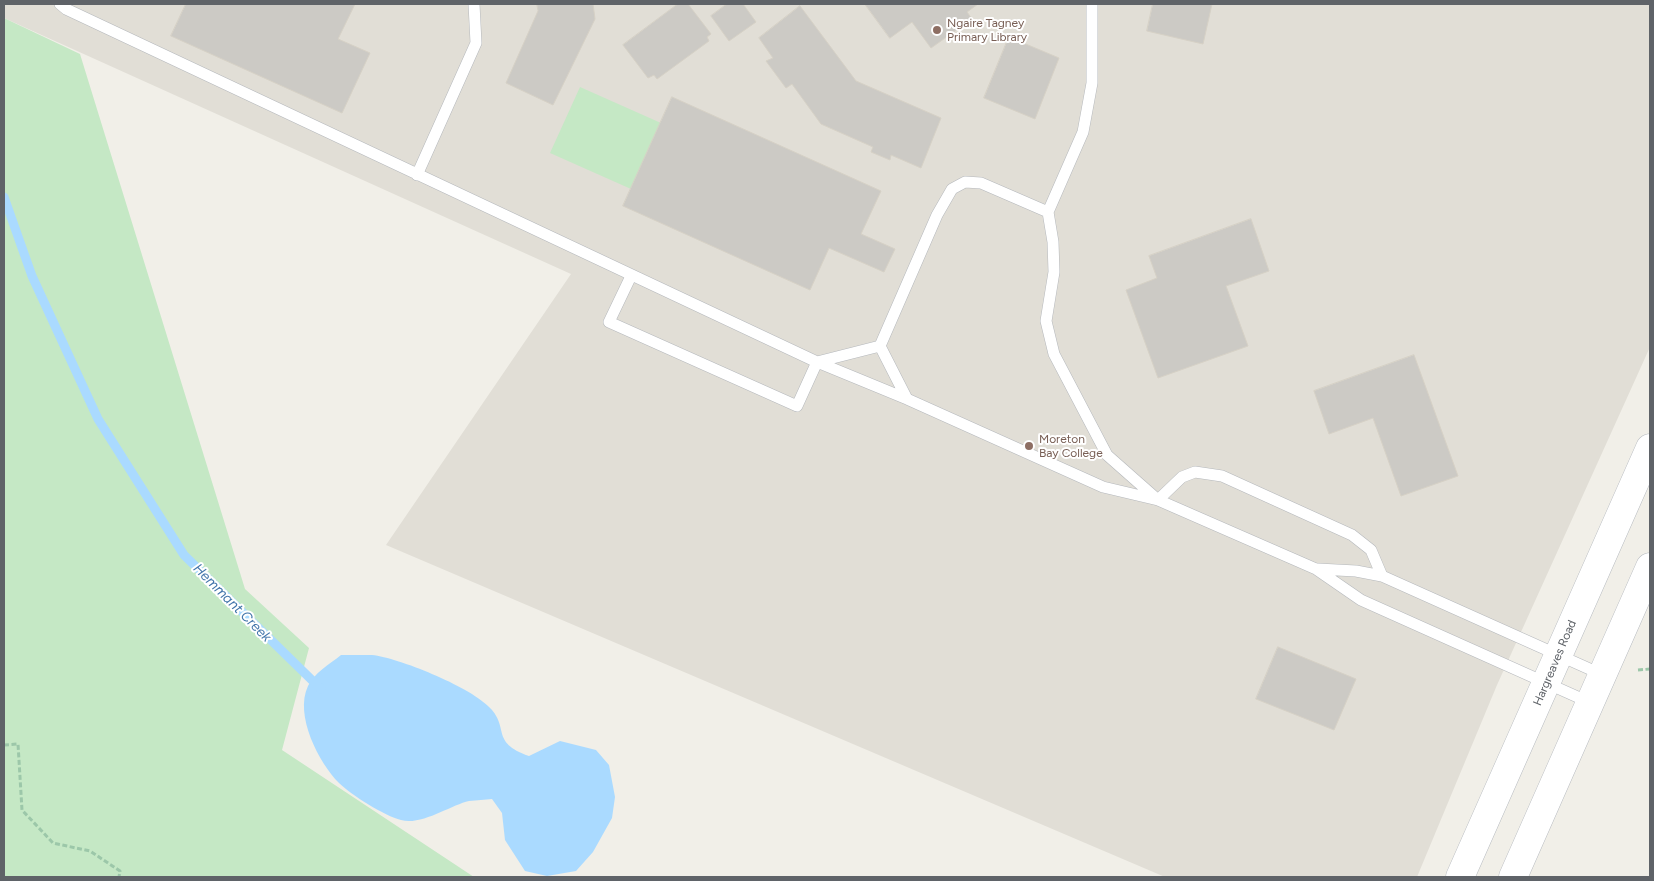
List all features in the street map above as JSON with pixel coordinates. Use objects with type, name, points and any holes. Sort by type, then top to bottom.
[{"type":"main road","name":"Hargreaves Road","points":[[1460,877],[1560,655],[1650,448]]},
{"type":"main road","points":[[1512,877],[1650,567]]},
{"type":"lane","points":[[60,4],[66,9],[417,175],[817,362],[907,399],[1103,487],[1158,500],[1316,569],[1361,600],[1591,703]]},
{"type":"lane","points":[[417,175],[476,43],[474,4]]},
{"type":"lane","points":[[1092,4],[1092,83],[1083,132],[1048,212],[1053,242],[1054,272],[1046,321],[1054,354],[1107,454],[1158,500]]},
{"type":"lane","points":[[880,346],[937,215],[952,189],[965,182],[980,183],[1048,212]]},
{"type":"lane","points":[[631,276],[609,322],[797,406],[817,362]]},
{"type":"lane","points":[[817,362],[880,346]]},
{"type":"lane","points":[[880,346],[907,399]]},
{"type":"lane","points":[[1158,500],[1182,477],[1195,472],[1222,476],[1352,535],[1371,550],[1382,576]]},
{"type":"lane","points":[[1316,569],[1356,571],[1382,576],[1603,675]]},
{"type":"path","points":[[1638,670],[1650,669]]},
{"type":"path","points":[[4,745],[18,744],[22,810],[53,843],[90,851],[120,871],[119,877]]},
{"type":"shaded area","name":"Moreton Bay College","points":[[4,4],[1650,4],[1650,347],[1497,685],[1417,877],[1165,877],[386,545],[571,274],[4,18]]},
{"type":"green space","points":[[4,18],[80,54],[245,589],[309,648],[282,750],[474,877],[4,877]]},
{"type":"green space","points":[[580,87],[661,123],[631,189],[550,153]]},
{"type":"water","points":[[341,655],[372,655],[399,661],[433,674],[465,690],[488,706],[495,714],[502,734],[509,745],[529,756],[560,741],[596,750],[609,765],[615,797],[612,818],[593,852],[576,871],[547,876],[525,871],[505,840],[502,813],[492,799],[469,801],[427,818],[409,821],[386,814],[344,788],[331,774],[317,751],[306,724],[304,711],[304,698],[311,681]]},
{"type":"building","points":[[186,4],[355,4],[338,39],[370,53],[342,113],[171,36]]},
{"type":"building","points":[[537,4],[593,4],[595,19],[553,105],[506,83],[538,11]]},
{"type":"building","points":[[678,4],[688,4],[711,34],[707,37],[709,41],[657,79],[654,75],[648,78],[623,45]]},
{"type":"building","points":[[727,4],[743,4],[756,22],[729,41],[711,16]]},
{"type":"building","name":"Ngaire Tagney Primary Library","points":[[865,4],[978,4],[967,12],[972,19],[931,48],[912,22],[890,38]]},
{"type":"building","points":[[1153,4],[1212,4],[1203,44],[1147,31]]},
{"type":"building","points":[[800,6],[856,81],[941,118],[921,168],[891,155],[890,160],[871,152],[873,147],[821,124],[792,84],[786,88],[766,61],[773,58],[759,38]]},
{"type":"building","points":[[1009,37],[1059,58],[1035,119],[984,98]]},
{"type":"building","points":[[672,97],[881,191],[861,234],[895,249],[884,272],[829,248],[810,290],[623,206]]},
{"type":"building","points":[[1251,219],[1269,271],[1226,286],[1248,346],[1158,378],[1126,290],[1157,278],[1149,256]]},
{"type":"building","points":[[1414,355],[1458,476],[1401,496],[1373,418],[1329,434],[1314,391]]},
{"type":"building","points":[[1278,647],[1356,679],[1334,730],[1256,699]]},
{"type":"waterway","name":"Hemmant Creek","points":[[4,197],[32,276],[98,419],[184,555],[321,689]]},
{"type":"place","name":"Ngaire Tagney Primary Library","points":[[937,30]]},
{"type":"place","name":"Moreton Bay College","points":[[1029,446]]}]
